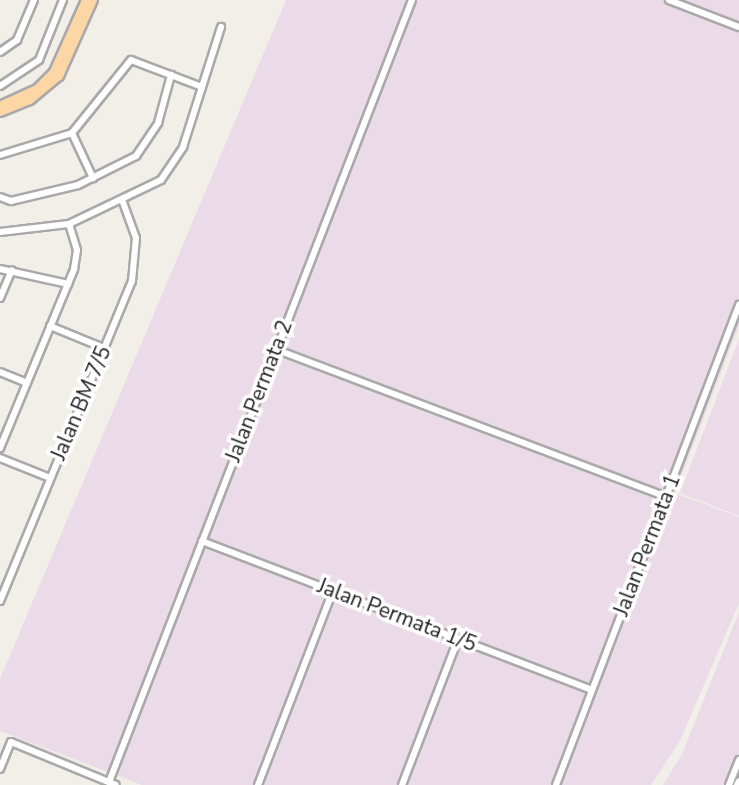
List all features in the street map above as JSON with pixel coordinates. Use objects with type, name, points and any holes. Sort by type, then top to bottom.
[{"type":"main road","points":[[0,106],[37,89],[54,72],[86,0]]},
{"type":"main road","points":[[0,112],[30,100],[59,76],[93,0]]},
{"type":"street","points":[[0,50],[22,32],[34,0]]},
{"type":"street","points":[[0,86],[38,60],[63,0]]},
{"type":"street","name":"Jalan Permata 2","points":[[113,784],[275,349],[412,0]]},
{"type":"street","points":[[669,0],[739,27]]},
{"type":"street","points":[[0,232],[69,224],[123,202],[169,172],[202,87],[221,27]]},
{"type":"street","points":[[0,155],[72,133],[95,111],[128,61],[202,87]]},
{"type":"street","points":[[0,197],[46,194],[93,178],[143,151],[171,75]]},
{"type":"street","points":[[72,133],[93,178]]},
{"type":"street","name":"Jalan BM 7/5","points":[[0,601],[132,281],[136,238],[123,202]]},
{"type":"street","points":[[0,448],[3,432],[27,383],[68,284],[77,250],[69,224]]},
{"type":"street","points":[[0,269],[68,284]]},
{"type":"street","points":[[0,298],[12,270]]},
{"type":"street","name":"Jalan Permata 1","points":[[556,785],[739,305]]},
{"type":"street","points":[[50,326],[104,348]]},
{"type":"street","points":[[275,349],[666,497]]},
{"type":"street","points":[[0,372],[27,383]]},
{"type":"street","points":[[0,457],[50,478]]},
{"type":"street","name":"Jalan Permata 1/5","points":[[202,541],[592,690]]},
{"type":"street","points":[[258,785],[332,591]]},
{"type":"street","points":[[402,785],[458,639]]},
{"type":"street","points":[[0,769],[11,742],[113,784]]},
{"type":"street","points":[[729,785],[739,760]]},
{"type":"shaded area","points":[[286,0],[739,0],[739,326],[675,493],[739,517],[739,603],[680,741],[651,785],[142,785],[0,731],[0,679]]},
{"type":"shaded area","points":[[739,339],[739,516],[680,493]]},
{"type":"shaded area","points":[[739,612],[739,785],[663,785],[682,754]]}]
